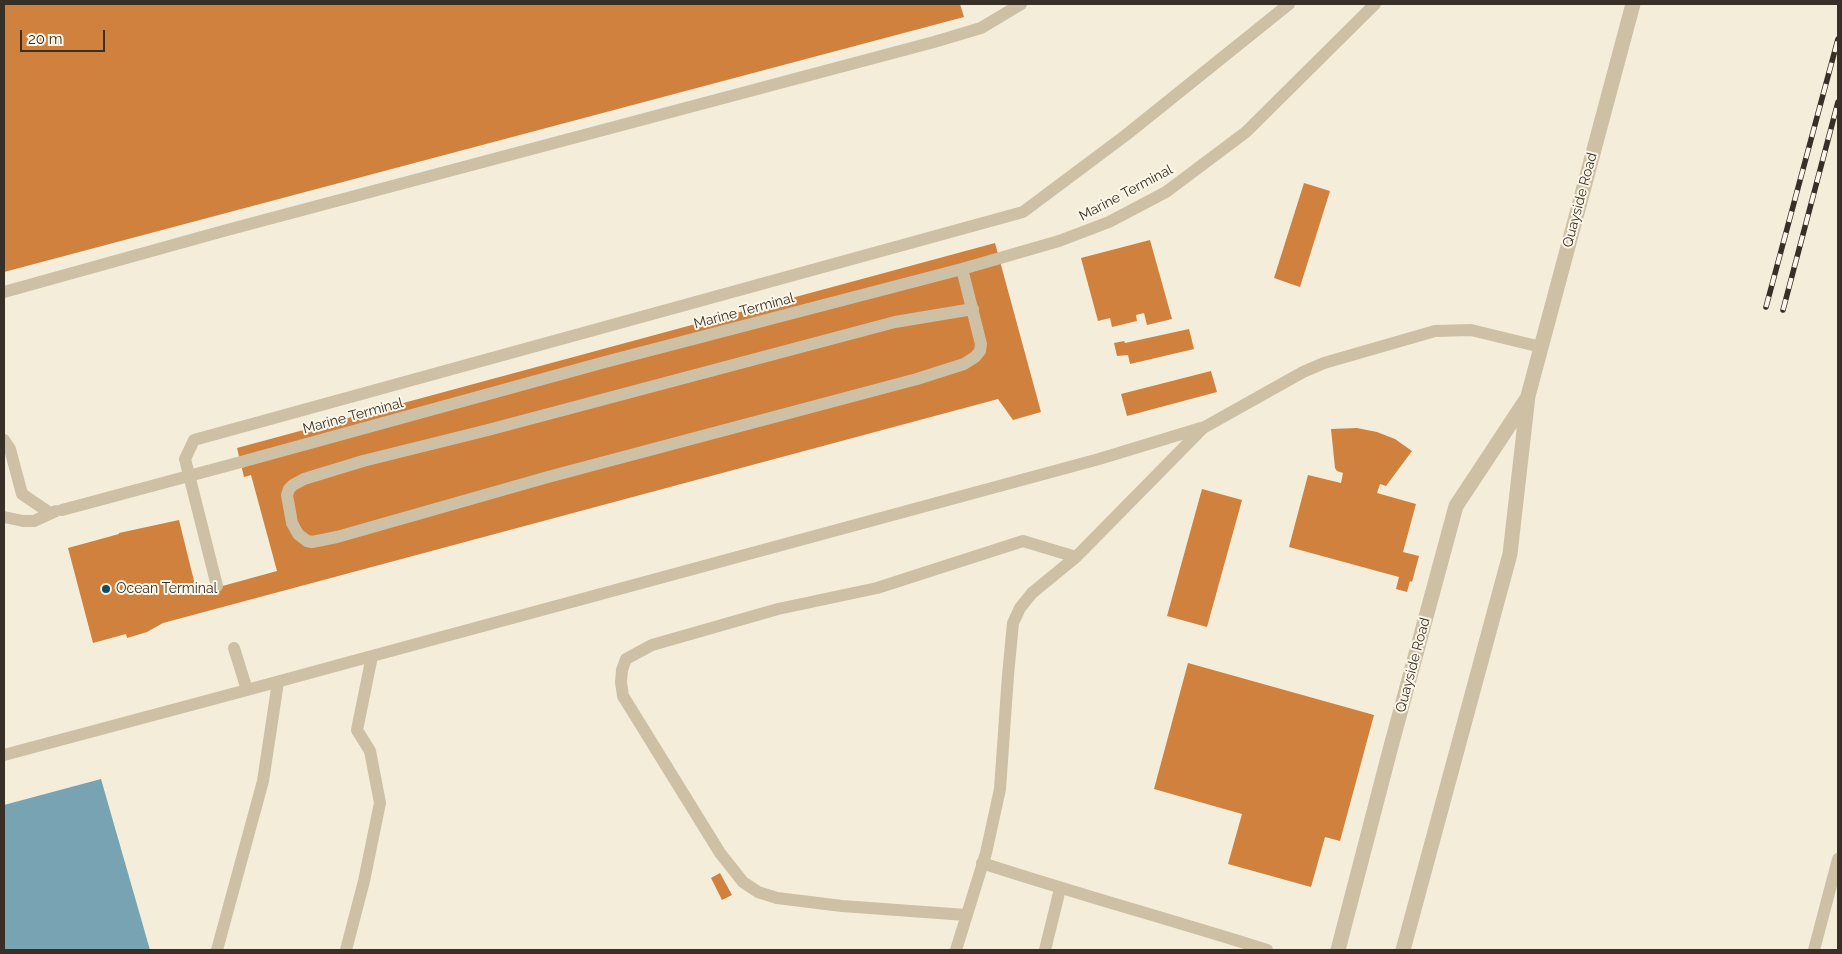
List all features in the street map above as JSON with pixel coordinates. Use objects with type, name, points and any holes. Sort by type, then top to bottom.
[{"type":"street","name":"Quayside Road","points":[[1403,950],[1510,554],[1528,396],[1633,4]]},
{"type":"street","name":"Quayside Road","points":[[1338,950],[1392,740],[1456,506],[1528,396]]},
{"type":"lane","points":[[4,292],[227,230],[934,42],[981,28],[1021,4]]},
{"type":"lane","points":[[217,586],[185,459],[194,440],[1023,212],[1126,135],[1289,4]]},
{"type":"lane","name":"Marine Terminal","points":[[4,517],[23,521],[34,520],[56,512],[605,362],[962,269],[1085,232],[1166,192],[1246,132],[1376,4]]},
{"type":"lane","points":[[962,269],[973,309],[981,344],[980,351],[975,357],[964,364],[917,379],[548,476],[337,537],[312,542],[307,541],[298,534],[292,523],[287,495],[293,484],[304,479],[363,461],[488,430],[895,322],[973,309]]},
{"type":"lane","points":[[4,756],[1089,462],[1202,428],[1295,376],[1324,363],[1435,331],[1471,330],[1541,347]]},
{"type":"lane","points":[[956,950],[982,864],[1000,789],[1008,675],[1014,623],[1020,608],[1032,593],[1076,557],[1202,428]]},
{"type":"lane","points":[[4,440],[10,449],[22,494],[56,512]]},
{"type":"lane","points":[[966,915],[842,906],[777,898],[758,892],[743,882],[720,853],[623,696],[622,670],[626,659],[652,645],[778,610],[877,588],[1023,541],[1076,557]]},
{"type":"lane","points":[[234,648],[247,690]]},
{"type":"lane","points":[[346,950],[364,881],[380,804],[370,751],[357,730],[372,656]]},
{"type":"lane","points":[[217,950],[264,782],[278,682]]},
{"type":"lane","points":[[1814,950],[1838,859]]},
{"type":"lane","points":[[982,864],[1267,950]]},
{"type":"lane","points":[[1045,950],[1060,888]]},
{"type":"water","points":[[101,779],[150,950],[4,950],[4,805]]},
{"type":"building","points":[[4,4],[960,4],[964,17],[4,272]]},
{"type":"building","points":[[1304,183],[1330,191],[1300,287],[1274,278]]},
{"type":"building","points":[[1150,240],[1172,319],[1147,325],[1144,313],[1136,315],[1137,321],[1112,327],[1110,318],[1098,321],[1081,258]]},
{"type":"building","points":[[995,243],[1041,412],[1013,420],[998,399],[163,623],[147,632],[127,638],[126,634],[93,643],[68,548],[119,533],[179,520],[197,593],[277,571],[251,475],[244,477],[237,448]]},
{"type":"building","points":[[1189,329],[1194,349],[1130,364],[1128,355],[1117,356],[1114,343],[1124,341],[1125,343]]},
{"type":"building","points":[[1211,371],[1217,392],[1127,416],[1121,394]]},
{"type":"building","points":[[1357,428],[1377,432],[1395,439],[1412,451],[1386,486],[1380,484],[1377,493],[1416,504],[1403,552],[1419,556],[1412,582],[1410,581],[1407,592],[1396,589],[1399,577],[1289,547],[1308,475],[1341,483],[1343,473],[1335,468],[1331,429]]},
{"type":"building","points":[[1202,489],[1242,500],[1207,627],[1167,616]]},
{"type":"building","points":[[1188,663],[1374,715],[1340,841],[1325,837],[1311,887],[1228,864],[1242,814],[1154,789]]},
{"type":"building","points":[[720,873],[732,895],[722,900],[711,878]]},
{"type":"railway","points":[[1766,307],[1838,39]]},
{"type":"railway","points":[[1783,310],[1838,102]]},
{"type":"place","name":"Ocean Terminal","points":[[106,589]]}]
